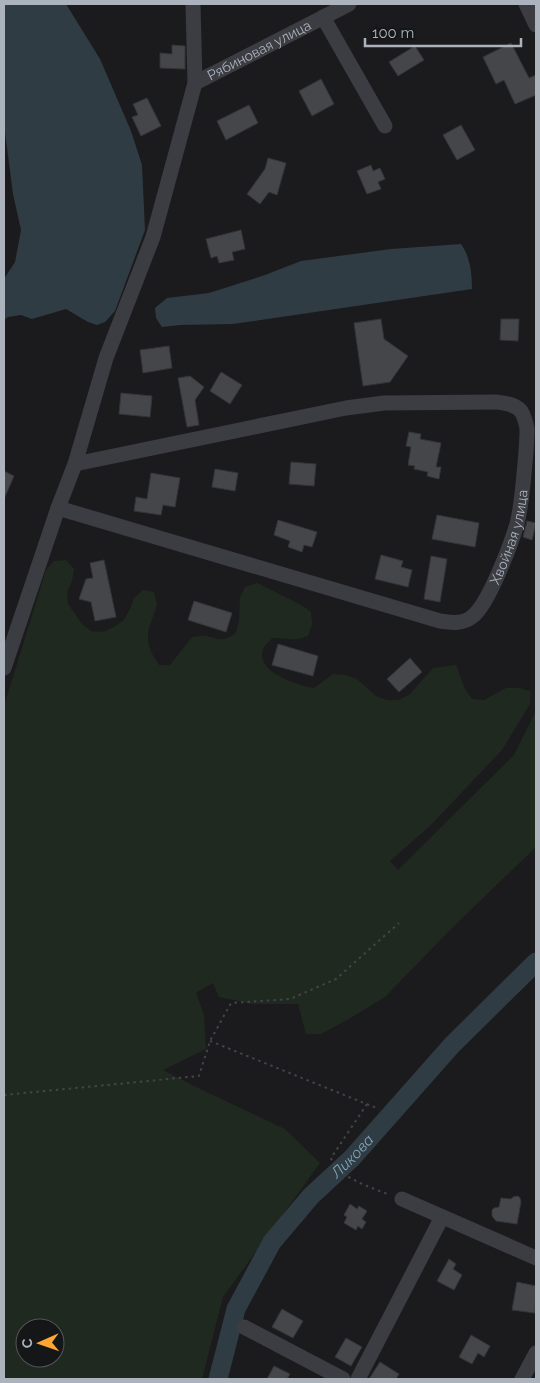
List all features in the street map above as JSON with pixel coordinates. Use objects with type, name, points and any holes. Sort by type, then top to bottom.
[{"type":"street","points":[[4,668],[58,508],[75,464],[106,358],[153,237],[195,83],[193,4]]},
{"type":"street","name":"Рябиновая улица","points":[[195,83],[349,4]]},
{"type":"street","points":[[526,4],[536,25]]},
{"type":"street","points":[[323,17],[385,126]]},
{"type":"street","name":"Хвойная улица","points":[[58,508],[440,621],[453,623],[464,621],[474,616],[485,602],[501,567],[517,523],[523,484],[527,428],[520,410],[516,406],[506,403],[384,403],[346,408],[75,464]]},
{"type":"street","points":[[402,1199],[536,1258]]},
{"type":"street","points":[[358,1379],[442,1217]]},
{"type":"street","points":[[244,1327],[343,1379]]},
{"type":"street","points":[[522,1379],[536,1353]]},
{"type":"path","points":[[4,1095],[199,1076],[210,1041],[231,1004],[290,999],[336,979],[399,923]]},
{"type":"path","points":[[210,1041],[379,1109]]},
{"type":"path","points":[[367,1104],[331,1158],[332,1163],[351,1179],[402,1199]]},
{"type":"shaded area","points":[[4,4],[66,4],[100,59],[131,131],[142,165],[145,230],[115,311],[105,322],[97,325],[66,309],[32,319],[21,315],[8,317],[4,320],[4,279],[15,262],[21,230],[13,194],[4,125]]},
{"type":"shaded area","points":[[461,244],[467,254],[470,265],[472,289],[233,324],[162,327],[156,318],[155,308],[167,298],[209,293],[301,261],[391,249]]},
{"type":"shaded area","points":[[66,560],[74,569],[72,581],[67,592],[68,604],[82,624],[91,631],[103,632],[114,627],[123,621],[134,598],[143,590],[154,592],[157,605],[148,631],[148,643],[159,665],[170,665],[192,637],[203,636],[223,639],[236,633],[239,621],[240,598],[245,587],[257,583],[311,612],[312,624],[308,636],[294,639],[272,638],[264,647],[262,656],[264,663],[270,670],[297,684],[314,688],[333,674],[345,675],[357,679],[376,696],[387,700],[398,700],[409,695],[433,668],[456,665],[465,689],[472,699],[484,700],[506,688],[519,688],[530,691],[530,704],[502,750],[430,826],[390,861],[398,870],[514,755],[536,711],[536,847],[453,927],[385,997],[321,1034],[306,1034],[298,1004],[252,1004],[219,997],[213,983],[196,993],[204,1015],[206,1049],[163,1070],[285,1129],[320,1163],[223,1297],[202,1379],[4,1379],[4,706],[46,570],[54,561]]},
{"type":"building","points":[[511,43],[529,78],[536,75],[536,95],[515,104],[504,80],[496,84],[483,57]]},
{"type":"building","points":[[172,45],[185,46],[185,69],[160,68],[160,53],[172,54]]},
{"type":"building","points":[[415,46],[424,60],[398,76],[389,62]]},
{"type":"building","points":[[321,79],[334,104],[312,116],[299,91]]},
{"type":"building","points":[[147,98],[161,126],[141,136],[132,117],[138,115],[133,104]]},
{"type":"building","points":[[249,105],[258,123],[226,140],[217,121]]},
{"type":"building","points":[[461,125],[475,150],[457,160],[443,135]]},
{"type":"building","points":[[268,158],[286,163],[277,195],[269,192],[260,204],[247,194],[265,169]]},
{"type":"building","points":[[371,165],[373,171],[380,168],[385,179],[378,182],[381,189],[367,194],[357,171]]},
{"type":"building","points":[[241,230],[245,249],[232,252],[234,260],[219,263],[217,256],[211,258],[206,239]]},
{"type":"building","points":[[381,319],[384,339],[408,356],[390,382],[363,386],[354,323]]},
{"type":"building","points":[[501,319],[519,319],[518,341],[500,340]]},
{"type":"building","points":[[169,346],[172,368],[143,373],[140,350]]},
{"type":"building","points":[[221,372],[242,385],[230,404],[210,391]]},
{"type":"building","points":[[190,376],[204,387],[195,400],[199,425],[187,427],[178,378]]},
{"type":"building","points":[[121,393],[152,396],[150,417],[119,414]]},
{"type":"building","points":[[409,432],[421,434],[420,439],[441,443],[436,467],[441,467],[439,479],[427,476],[428,472],[414,469],[415,466],[408,465],[411,447],[406,446]]},
{"type":"building","points":[[291,462],[316,464],[314,486],[289,484]]},
{"type":"building","points":[[215,469],[238,473],[235,491],[212,487]]},
{"type":"building","points":[[4,471],[14,476],[4,499]]},
{"type":"building","points":[[151,473],[180,478],[175,507],[163,505],[161,515],[134,511],[136,497],[147,499]]},
{"type":"building","points":[[437,515],[479,523],[475,547],[432,539]]},
{"type":"building","points":[[278,520],[317,532],[312,547],[304,545],[302,552],[288,547],[290,541],[274,535]]},
{"type":"building","points":[[527,521],[536,523],[532,540],[523,537]]},
{"type":"building","points":[[381,555],[403,561],[401,567],[412,570],[408,587],[375,579]]},
{"type":"building","points":[[431,556],[447,559],[440,602],[424,599]]},
{"type":"building","points":[[104,560],[116,617],[95,621],[91,602],[79,599],[86,579],[93,578],[90,563]]},
{"type":"building","points":[[194,601],[232,613],[226,632],[188,620]]},
{"type":"building","points":[[278,644],[318,656],[313,676],[272,665]]},
{"type":"building","points":[[410,658],[422,672],[399,692],[387,679]]},
{"type":"building","points":[[518,1196],[521,1202],[517,1224],[496,1221],[492,1216],[492,1210],[499,1207],[501,1198],[511,1199]]},
{"type":"building","points":[[350,1204],[357,1209],[359,1206],[367,1211],[362,1219],[366,1222],[362,1229],[358,1226],[356,1230],[344,1223],[347,1217],[344,1215]]},
{"type":"building","points":[[449,1259],[456,1264],[453,1269],[462,1275],[454,1290],[437,1281]]},
{"type":"building","points":[[517,1282],[536,1286],[535,1313],[512,1310]]},
{"type":"building","points":[[282,1309],[303,1321],[293,1338],[272,1327]]},
{"type":"building","points":[[471,1335],[490,1346],[484,1357],[478,1353],[472,1364],[459,1357]]},
{"type":"building","points":[[346,1338],[362,1347],[351,1366],[335,1357]]},
{"type":"building","points":[[380,1362],[399,1374],[396,1379],[369,1379]]},
{"type":"building","points":[[274,1366],[290,1374],[287,1379],[267,1379]]},
{"type":"waterway","name":"Ликова","points":[[218,1379],[236,1309],[272,1242],[311,1196],[352,1158],[452,1045],[536,962]]}]
